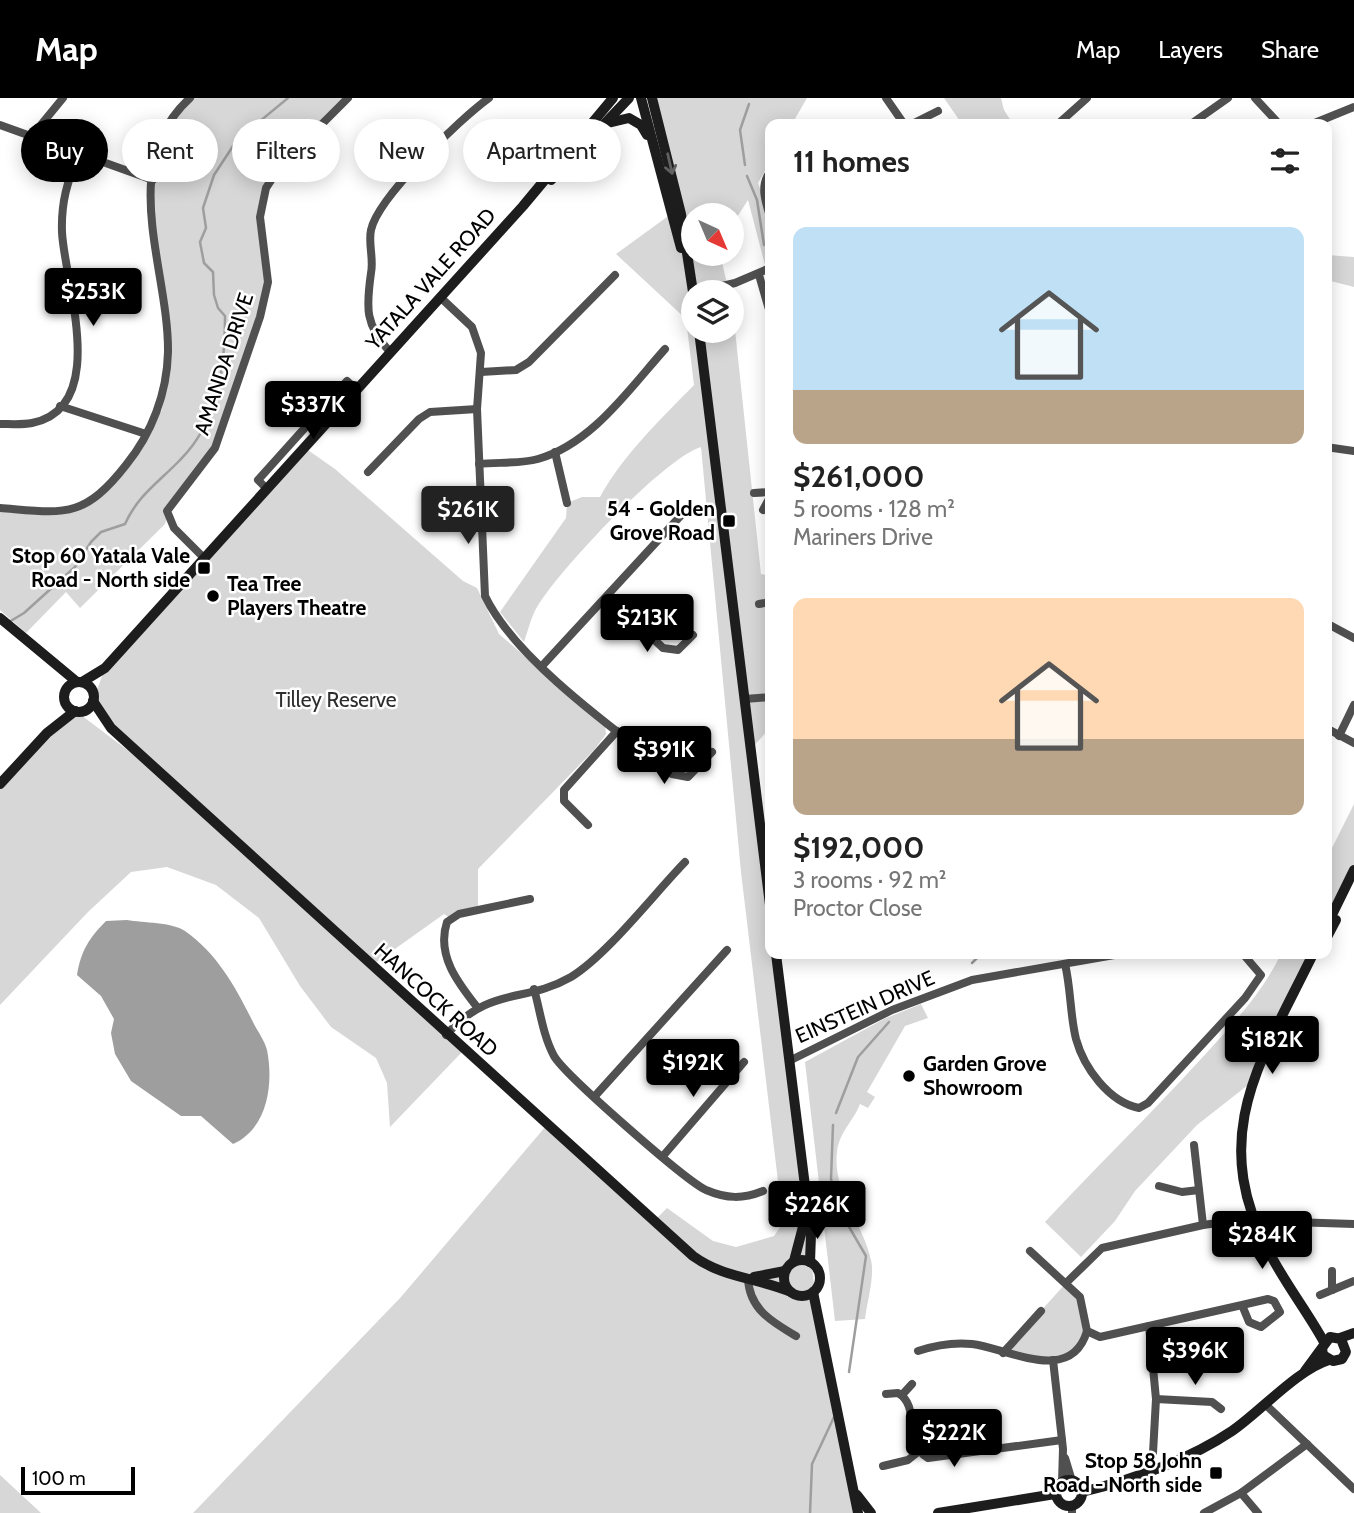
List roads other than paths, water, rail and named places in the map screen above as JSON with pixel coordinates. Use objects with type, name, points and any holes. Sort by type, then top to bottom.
[{"type":"main road","name":"YATALA VALE ROAD","points":[[64,695],[79,682],[105,668],[523,205],[611,98]]},
{"type":"main road","points":[[609,119],[629,98]]},
{"type":"main road","points":[[641,98],[691,280]]},
{"type":"main road","points":[[652,98],[679,202],[692,280]]},
{"type":"main road","points":[[621,119],[633,120],[641,125],[653,146]]},
{"type":"main road","points":[[523,205],[547,182]]},
{"type":"main road","points":[[700,343],[765,865]]},
{"type":"main road","points":[[4,621],[79,682]]},
{"type":"main road","points":[[34,647],[58,676],[64,695],[47,733]]},
{"type":"main road","name":"YATALA VALE ROAD","points":[[93,698],[105,668]]},
{"type":"main road","name":"HANCOCK ROAD","points":[[79,682],[91,687],[93,698],[111,728],[446,1035],[693,1256],[719,1272],[748,1278],[795,1294]]},
{"type":"main road","name":"HANCOCK ROAD","points":[[64,695],[78,712],[111,728]]},
{"type":"main road","points":[[0,784],[47,733],[93,698]]},
{"type":"main road","points":[[1332,915],[1354,870]]},
{"type":"main road","points":[[1332,927],[1354,883]]},
{"type":"main road","points":[[777,959],[807,1213],[810,1262],[820,1276],[813,1292],[858,1513]]},
{"type":"main road","points":[[1311,959],[1260,1064],[1246,1102],[1240,1162],[1245,1196],[1268,1250],[1330,1341],[1329,1360]]},
{"type":"main road","points":[[1253,1213],[1246,1144],[1252,1104],[1264,1070],[1318,959]]},
{"type":"main road","points":[[807,1213],[794,1261],[785,1271],[785,1282],[808,1306],[821,1334]]},
{"type":"main road","points":[[794,1261],[810,1262]]},
{"type":"main road","name":"HANCOCK ROAD","points":[[748,1278],[785,1271]]},
{"type":"main road","points":[[795,1294],[813,1292]]},
{"type":"main road","points":[[1082,1492],[1172,1464],[1205,1448],[1268,1406],[1297,1379],[1330,1341],[1354,1333]]},
{"type":"main road","points":[[1297,1379],[1329,1360],[1342,1359],[1350,1345],[1330,1341]]},
{"type":"main road","points":[[938,1513],[1055,1494],[1067,1482],[1078,1484],[1082,1492],[1072,1510],[1059,1503],[1055,1494]]},
{"type":"main road","points":[[854,1490],[871,1513]]},
{"type":"street","points":[[46,119],[63,98]]},
{"type":"street","points":[[172,119],[190,98]]},
{"type":"street","name":"AMANDA DRIVE","points":[[204,558],[174,528],[167,511],[212,456],[233,403],[256,329],[268,282],[267,255],[260,227],[263,198],[281,165],[348,98]]},
{"type":"street","points":[[390,352],[375,332],[367,302],[373,222],[385,202],[458,122],[489,98]]},
{"type":"street","points":[[887,98],[901,119]]},
{"type":"street","points":[[1064,119],[1087,98]]},
{"type":"street","points":[[1198,119],[1228,98]]},
{"type":"street","points":[[1255,98],[1274,119]]},
{"type":"street","points":[[1324,119],[1354,107]]},
{"type":"street","points":[[922,119],[938,111]]},
{"type":"street","points":[[0,125],[21,133]]},
{"type":"street","points":[[0,424],[31,424],[46,418],[60,406],[71,389],[77,368],[79,335],[62,234],[62,202],[67,182]]},
{"type":"street","points":[[0,508],[60,513],[79,507],[99,494],[121,472],[157,414],[168,350],[151,228],[153,182]]},
{"type":"street","points":[[739,280],[765,271]]},
{"type":"street","points":[[481,372],[516,370],[529,362],[615,275]]},
{"type":"street","points":[[759,275],[765,296]]},
{"type":"street","points":[[440,297],[476,335],[481,372],[477,409],[485,596],[505,631],[617,731],[672,774],[688,777],[712,752]]},
{"type":"street","points":[[478,464],[539,458],[555,452],[601,420],[665,349]]},
{"type":"street","points":[[60,406],[146,433]]},
{"type":"street","points":[[368,472],[419,419],[430,412],[477,409]]},
{"type":"street","points":[[1332,448],[1354,451]]},
{"type":"street","points":[[555,452],[567,503]]},
{"type":"street","points":[[754,494],[765,495]]},
{"type":"street","points":[[443,520],[461,506],[480,507]]},
{"type":"street","points":[[763,510],[765,506]]},
{"type":"street","points":[[542,666],[685,511]]},
{"type":"street","points":[[608,596],[663,648],[678,650],[693,635]]},
{"type":"street","points":[[759,604],[765,603]]},
{"type":"street","points":[[1332,626],[1354,638]]},
{"type":"street","points":[[744,699],[765,697]]},
{"type":"street","points":[[1339,736],[1354,705]]},
{"type":"street","points":[[588,825],[564,801],[564,790],[617,731]]},
{"type":"street","points":[[1332,732],[1354,743]]},
{"type":"street","points":[[446,1035],[477,1007],[569,978],[595,958],[685,862]]},
{"type":"street","points":[[477,1007],[456,978],[447,959],[443,939],[447,922],[459,914],[530,899]]},
{"type":"street","points":[[595,1096],[727,950]]},
{"type":"street","name":"EINSTEIN DRIVE","points":[[789,1061],[892,1010],[972,980],[1092,959]]},
{"type":"street","points":[[1065,964],[1076,1040],[1088,1067],[1109,1093],[1129,1106],[1139,1108],[1148,1103],[1261,975],[1248,959]]},
{"type":"street","points":[[534,989],[554,1056],[663,1156],[706,1189],[734,1198],[746,1198],[763,1191]]},
{"type":"street","points":[[663,1156],[744,1062]]},
{"type":"street","points":[[1194,1145],[1203,1225]]},
{"type":"street","points":[[1159,1186],[1182,1192],[1199,1190]]},
{"type":"street","points":[[1066,1283],[1102,1248],[1253,1213]]},
{"type":"street","points":[[1281,1219],[1291,1222],[1354,1224]]},
{"type":"street","points":[[918,1351],[940,1344],[968,1343],[1028,1360],[1053,1360],[1076,1349],[1087,1331],[1080,1297],[1030,1251]]},
{"type":"street","points":[[1332,1271],[1332,1290]]},
{"type":"street","points":[[748,1278],[748,1293],[754,1305],[796,1336]]},
{"type":"street","points":[[1320,1295],[1354,1281]]},
{"type":"street","points":[[1087,1331],[1100,1337],[1268,1299],[1274,1301],[1280,1312],[1261,1327],[1252,1326],[1242,1305]]},
{"type":"street","points":[[1003,1353],[1041,1311]]},
{"type":"street","points":[[1149,1326],[1156,1399],[1153,1453]]},
{"type":"street","points":[[1053,1360],[1067,1482]]},
{"type":"street","points":[[902,1395],[912,1384]]},
{"type":"street","points":[[886,1394],[902,1395]]},
{"type":"street","points":[[902,1395],[911,1418],[913,1441],[918,1452],[928,1458],[1062,1444]]},
{"type":"street","points":[[1156,1399],[1212,1402],[1221,1409]]},
{"type":"street","points":[[1268,1406],[1354,1489]]},
{"type":"street","points":[[1204,1513],[1241,1493],[1307,1444]]},
{"type":"street","points":[[883,1466],[908,1460],[918,1452]]},
{"type":"street","points":[[1241,1493],[1258,1513]]},
{"type":"waterway","points":[[9,622],[24,613],[75,567],[101,532],[125,524],[143,497],[180,460],[203,428],[211,411],[221,374],[225,316],[218,308],[214,295],[213,272],[204,263],[200,242],[206,228],[203,208],[214,175],[237,140],[288,98]]},
{"type":"waterway","points":[[745,165],[740,130],[749,104]]},
{"type":"waterway","points":[[747,176],[757,200],[764,245]]},
{"type":"waterway","points":[[972,963],[976,959]]},
{"type":"waterway","points":[[836,1113],[858,1057],[889,1022]]},
{"type":"waterway","points":[[833,1125],[831,1179],[838,1208],[866,1256],[849,1372]]},
{"type":"waterway","points":[[810,1513],[812,1464],[834,1417]]},
{"type":"place","name":"54 - Golden Grove Road","points":[[729,521]]},
{"type":"place","name":"Stop 60 Yatala Vale Road - North side","points":[[204,568]]},
{"type":"place","name":"Tea Tree Players Theatre","points":[[213,596]]},
{"type":"place","name":"Garden Grove Showroom","points":[[909,1076]]},
{"type":"place","name":"Stop 58 John Road - North side","points":[[1216,1473]]},
{"type":"park label","name":"Tilley Reserve","points":[[336,700]]}]
